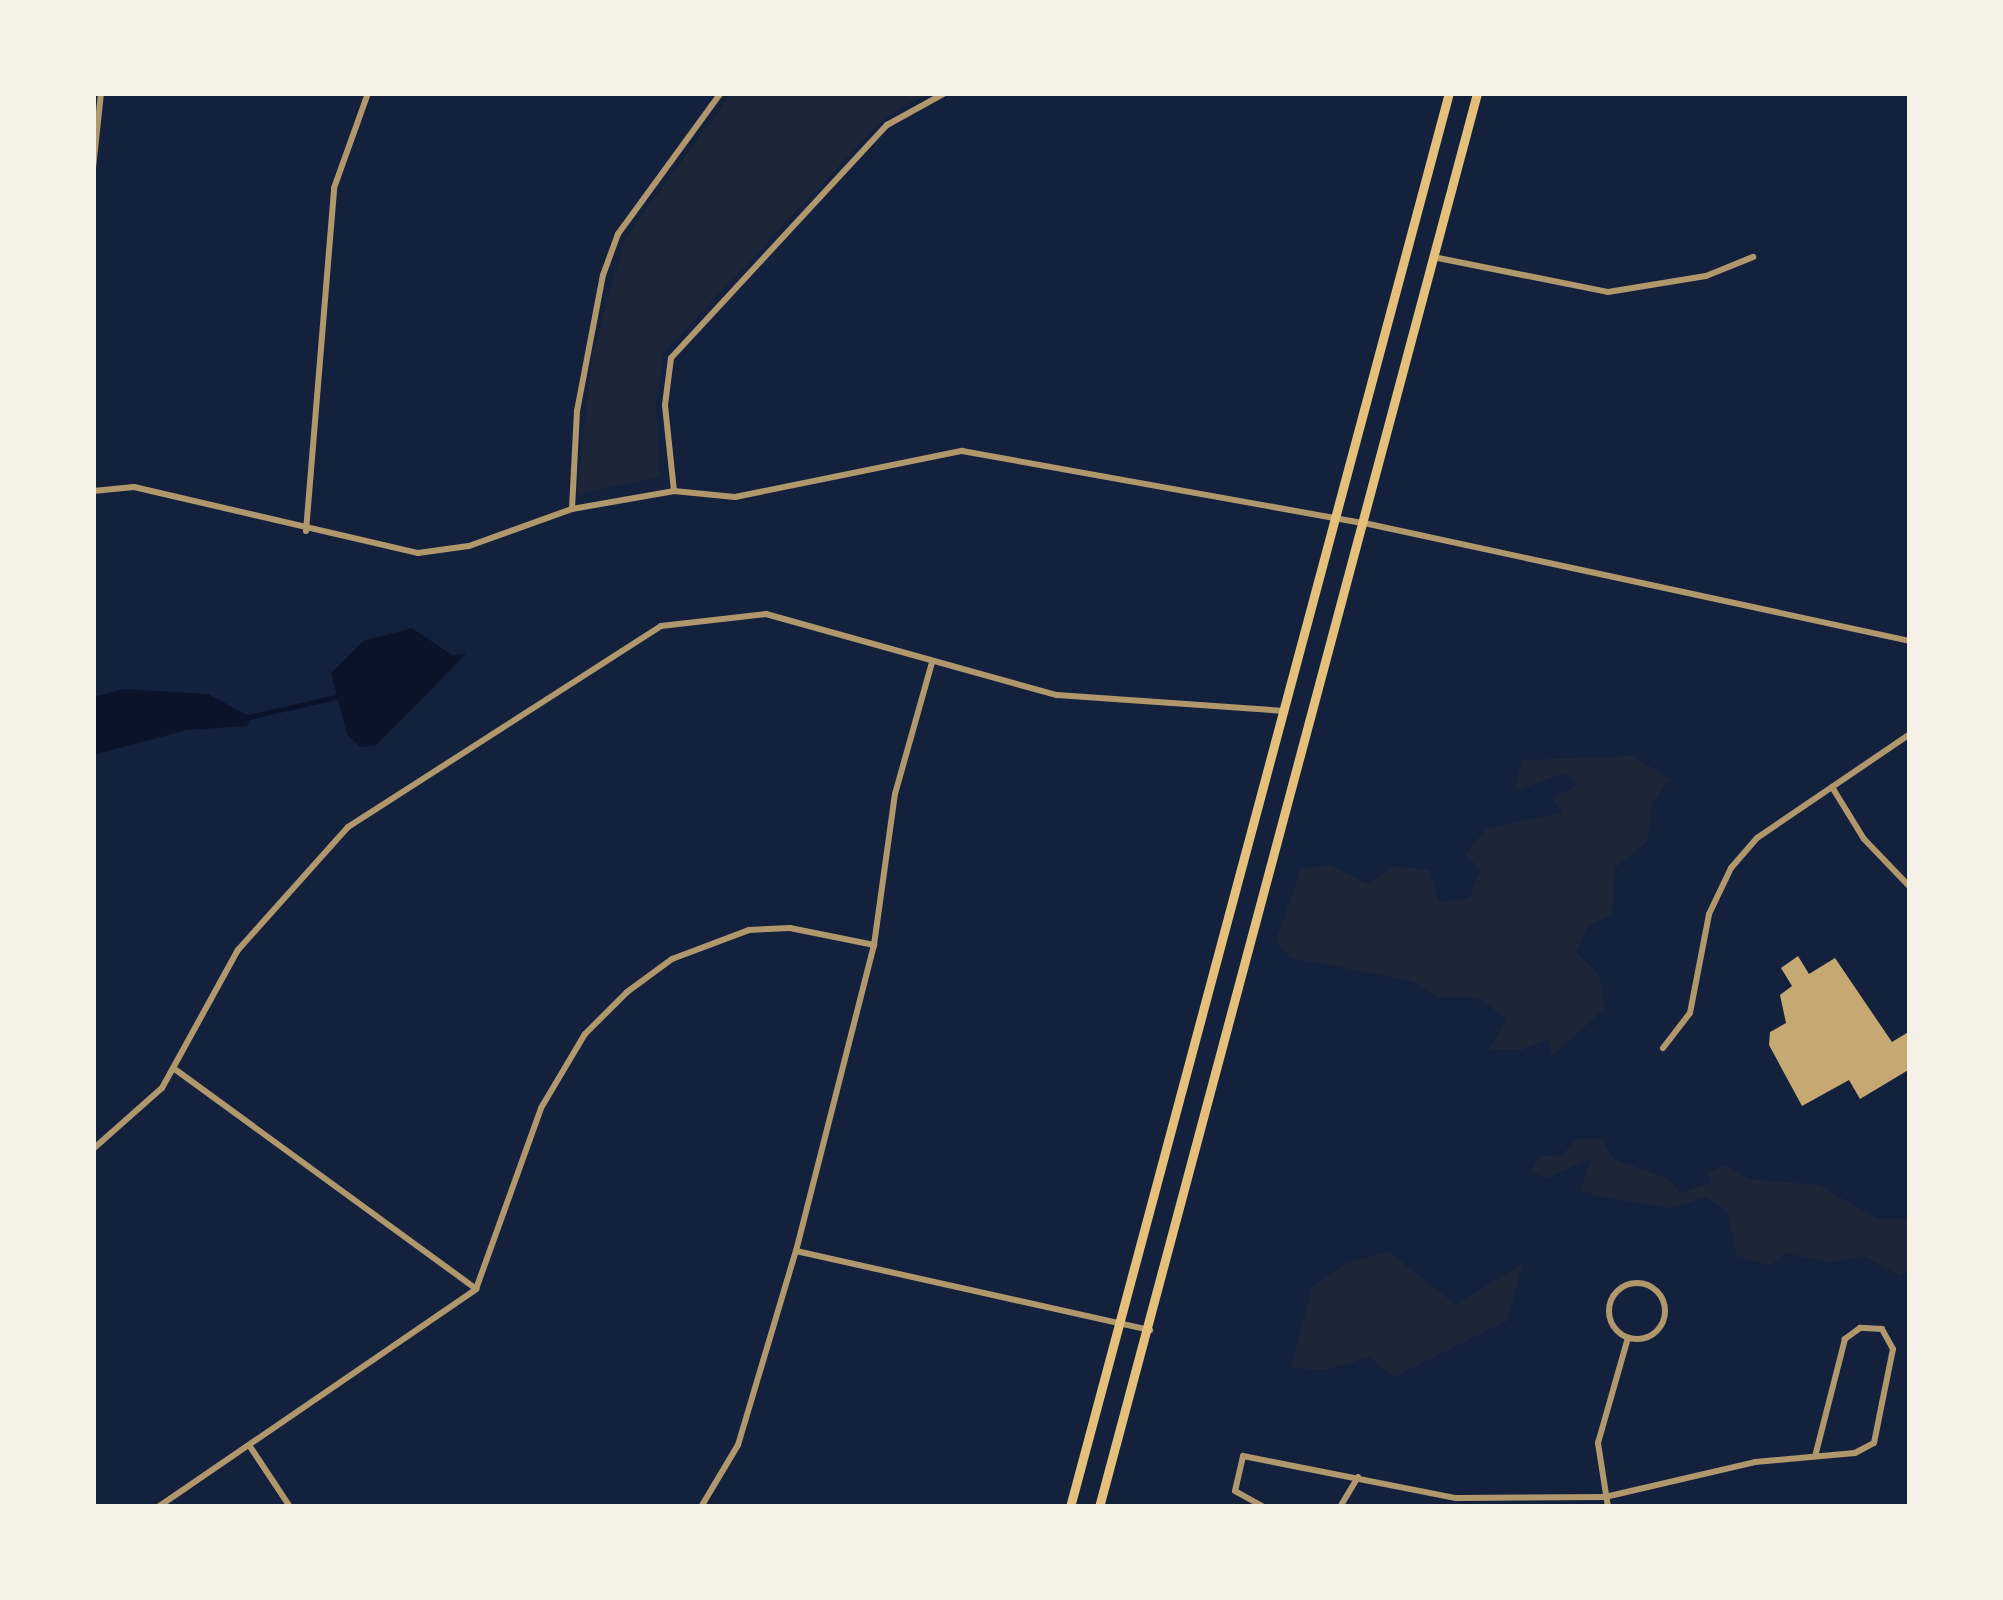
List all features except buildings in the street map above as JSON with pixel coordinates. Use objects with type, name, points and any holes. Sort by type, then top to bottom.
[{"type":"main road","points":[[1070,1507],[1124,1323],[1449,93]]},
{"type":"main road","points":[[1099,1507],[1151,1330],[1477,93]]},
{"type":"street","points":[[93,168],[101,93]]},
{"type":"street","points":[[306,531],[334,188],[368,93]]},
{"type":"street","points":[[572,509],[577,411],[603,274],[618,234],[721,93]]},
{"type":"street","points":[[674,491],[665,405],[671,358],[887,125],[945,93]]},
{"type":"street","points":[[1433,257],[1608,292],[1706,276],[1753,257]]},
{"type":"street","points":[[93,491],[134,487],[306,531],[418,553],[470,546],[572,509],[674,491],[735,497],[962,451],[1364,523],[1910,641]]},
{"type":"street","points":[[93,1149],[176,1070],[238,950],[348,827],[616,648],[698,616],[766,614],[1057,695],[1286,711]]},
{"type":"street","points":[[701,1507],[754,1404],[796,1251],[874,945],[896,794],[932,662]]},
{"type":"street","points":[[1663,1048],[1690,1013],[1709,914],[1731,868],[1756,838],[1910,734]]},
{"type":"street","points":[[1832,787],[1864,839],[1910,887]]},
{"type":"street","points":[[158,1507],[476,1289],[542,1108],[585,1034],[627,992],[672,959],[748,929],[790,928],[874,945]]},
{"type":"street","points":[[176,1070],[476,1289]]},
{"type":"street","points":[[796,1251],[1151,1330]]},
{"type":"street","points":[[1644,1283],[1664,1301],[1665,1319],[1646,1339],[1628,1338],[1613,1327],[1612,1299],[1625,1286],[1644,1283]]},
{"type":"street","points":[[1264,1507],[1244,1502],[1234,1470],[1243,1456],[1263,1456],[1456,1498],[1605,1497],[1816,1453],[1855,1454],[1874,1443],[1894,1349],[1882,1329],[1860,1328],[1845,1339],[1816,1453]]},
{"type":"street","points":[[1608,1507],[1598,1444],[1628,1338]]},
{"type":"street","points":[[249,1445],[290,1507]]},
{"type":"street","points":[[1340,1507],[1358,1477]]},
{"type":"shaded area","points":[[732,93],[928,93],[887,115],[664,352],[656,403],[660,477],[577,494],[593,350],[626,237]]},
{"type":"shaded area","points":[[412,628],[452,655],[466,654],[376,745],[361,747],[347,735],[331,673],[363,641]]},
{"type":"shaded area","points":[[124,689],[208,694],[251,717],[247,726],[187,730],[93,755],[93,697]]},
{"type":"shaded area","points":[[1633,756],[1670,779],[1653,801],[1647,842],[1615,868],[1612,914],[1587,927],[1576,952],[1599,975],[1605,1008],[1552,1056],[1548,1039],[1521,1050],[1489,1049],[1506,1019],[1479,998],[1437,997],[1412,981],[1291,958],[1276,941],[1301,868],[1330,865],[1367,884],[1394,866],[1429,870],[1439,902],[1469,898],[1481,870],[1465,854],[1486,829],[1563,812],[1552,798],[1578,785],[1565,773],[1515,791],[1522,760]]},
{"type":"shaded area","points":[[1577,1139],[1602,1139],[1613,1159],[1669,1179],[1681,1193],[1712,1182],[1707,1173],[1726,1165],[1749,1179],[1818,1185],[1878,1219],[1910,1218],[1910,1268],[1900,1276],[1864,1256],[1830,1263],[1786,1253],[1770,1266],[1737,1256],[1727,1211],[1706,1197],[1670,1208],[1580,1190],[1592,1158],[1547,1178],[1531,1172],[1540,1156],[1562,1155]]},
{"type":"shaded area","points":[[1388,1251],[1456,1305],[1523,1263],[1507,1321],[1394,1377],[1369,1357],[1326,1370],[1291,1368],[1312,1287],[1345,1264]]},
{"type":"waterway","points":[[248,717],[336,697]]}]
